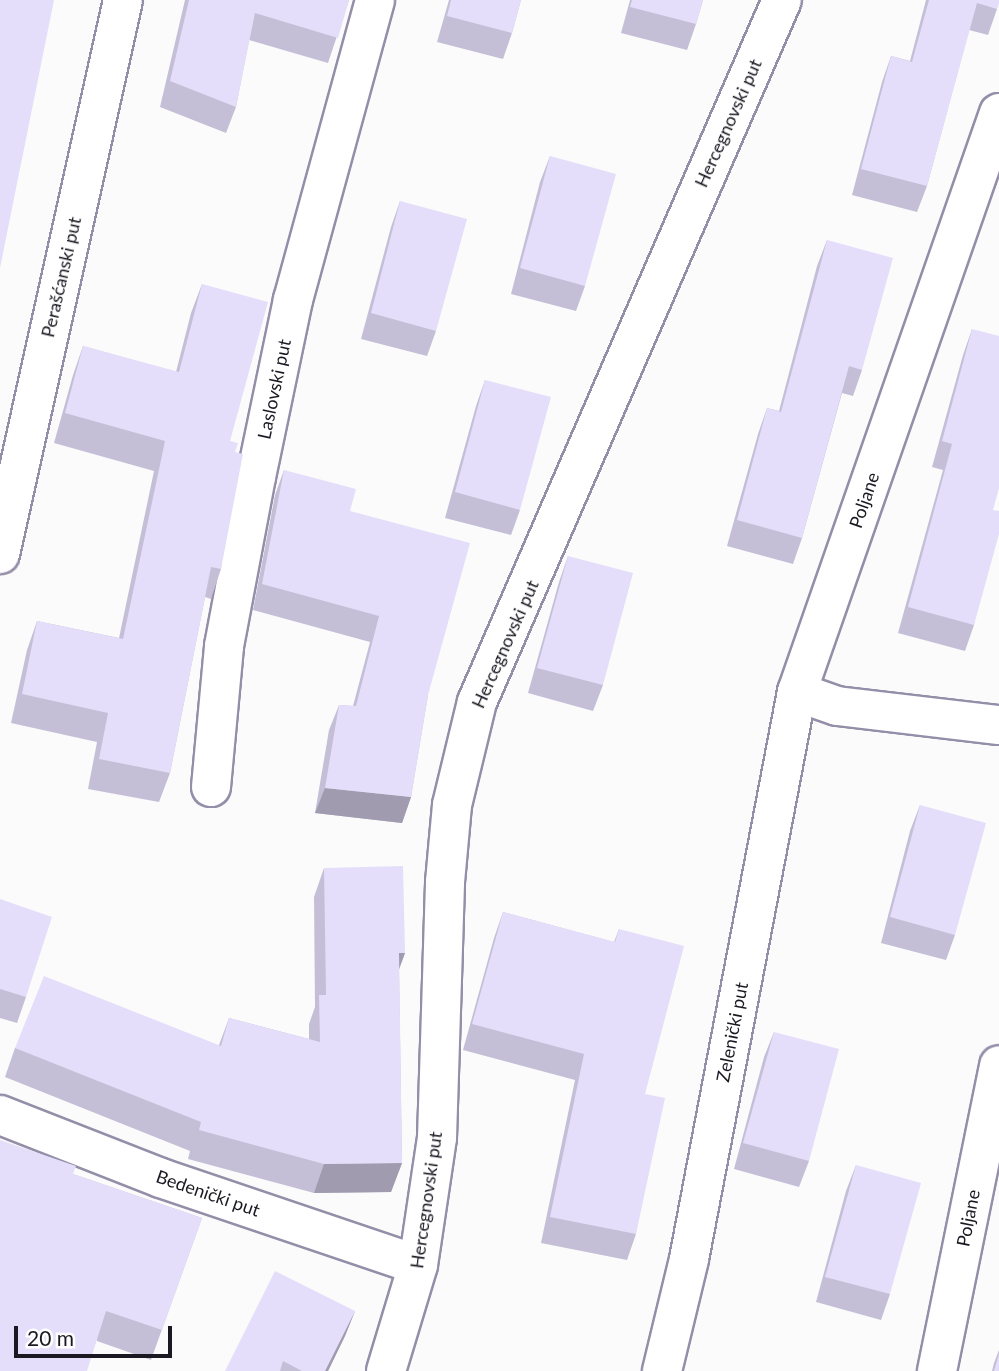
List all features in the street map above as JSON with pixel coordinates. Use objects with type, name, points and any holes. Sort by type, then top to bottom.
[{"type":"street","name":"Perašćanski put","points":[[0,554],[122,0]]},
{"type":"street","name":"Laslovski put","points":[[211,787],[224,646],[261,450],[293,300],[375,0]]},
{"type":"street","name":"Hercegnovski put","points":[[386,1371],[418,1265],[437,1138],[445,882],[452,805],[477,702],[782,0]]},
{"type":"street","name":"Poljane","points":[[797,692],[999,113]]},
{"type":"street","points":[[797,692],[837,706],[999,724]]},
{"type":"street","name":"Zelenički put","points":[[662,1371],[689,1259],[797,692]]},
{"type":"street","name":"Poljane","points":[[937,1371],[999,1065]]},
{"type":"street","name":"Bedenički put","points":[[0,1115],[161,1178],[418,1265]]},
{"type":"building","points":[[0,0],[54,0],[0,268]]},
{"type":"building","points":[[189,0],[349,0],[338,38],[255,13],[236,107],[170,81]]},
{"type":"building","points":[[451,0],[521,0],[512,33],[447,16]]},
{"type":"building","points":[[632,0],[703,0],[696,24],[630,7]]},
{"type":"building","points":[[929,0],[999,0],[999,3],[997,9],[977,3],[927,186],[861,169],[891,56],[912,62]]},
{"type":"building","points":[[550,156],[616,174],[585,286],[520,268]]},
{"type":"building","points":[[400,201],[467,219],[436,331],[371,313]]},
{"type":"building","points":[[827,240],[893,258],[862,370],[849,366],[802,538],[737,520],[767,408],[781,412]]},
{"type":"building","points":[[202,284],[268,302],[230,441],[238,443],[235,452],[243,454],[221,569],[211,567],[170,773],[99,759],[108,713],[22,694],[37,621],[123,639],[165,441],[65,413],[83,346],[179,372]]},
{"type":"building","points":[[972,329],[999,336],[999,488],[993,510],[999,511],[999,534],[974,625],[908,607],[952,444],[942,441]]},
{"type":"building","points":[[485,380],[551,397],[520,510],[455,492]]},
{"type":"building","points":[[284,470],[356,489],[350,511],[470,543],[428,695],[411,797],[325,788],[339,705],[356,706],[379,616],[262,584]]},
{"type":"building","points":[[568,556],[633,573],[603,685],[537,668]]},
{"type":"building","points":[[920,805],[986,823],[955,935],[890,917]]},
{"type":"building","points":[[403,866],[405,953],[399,953],[402,1163],[324,1164],[199,1130],[201,1122],[15,1048],[44,976],[221,1046],[229,1018],[320,1042],[319,995],[326,995],[324,868]]},
{"type":"building","points":[[0,899],[52,917],[26,997],[0,989]]},
{"type":"building","points":[[503,912],[615,942],[619,929],[684,946],[645,1094],[665,1098],[636,1234],[550,1217],[584,1054],[472,1024]]},
{"type":"building","points":[[774,1032],[839,1049],[809,1161],[743,1143]]},
{"type":"building","points":[[0,1140],[76,1166],[73,1174],[202,1218],[162,1330],[106,1311],[87,1371],[0,1371]]},
{"type":"building","points":[[856,1165],[921,1183],[890,1294],[825,1277]]},
{"type":"building","points":[[275,1271],[355,1311],[325,1371],[302,1371],[283,1361],[280,1371],[225,1371]]},
{"type":"building","points":[[999,1354],[999,1371],[994,1371]]}]
